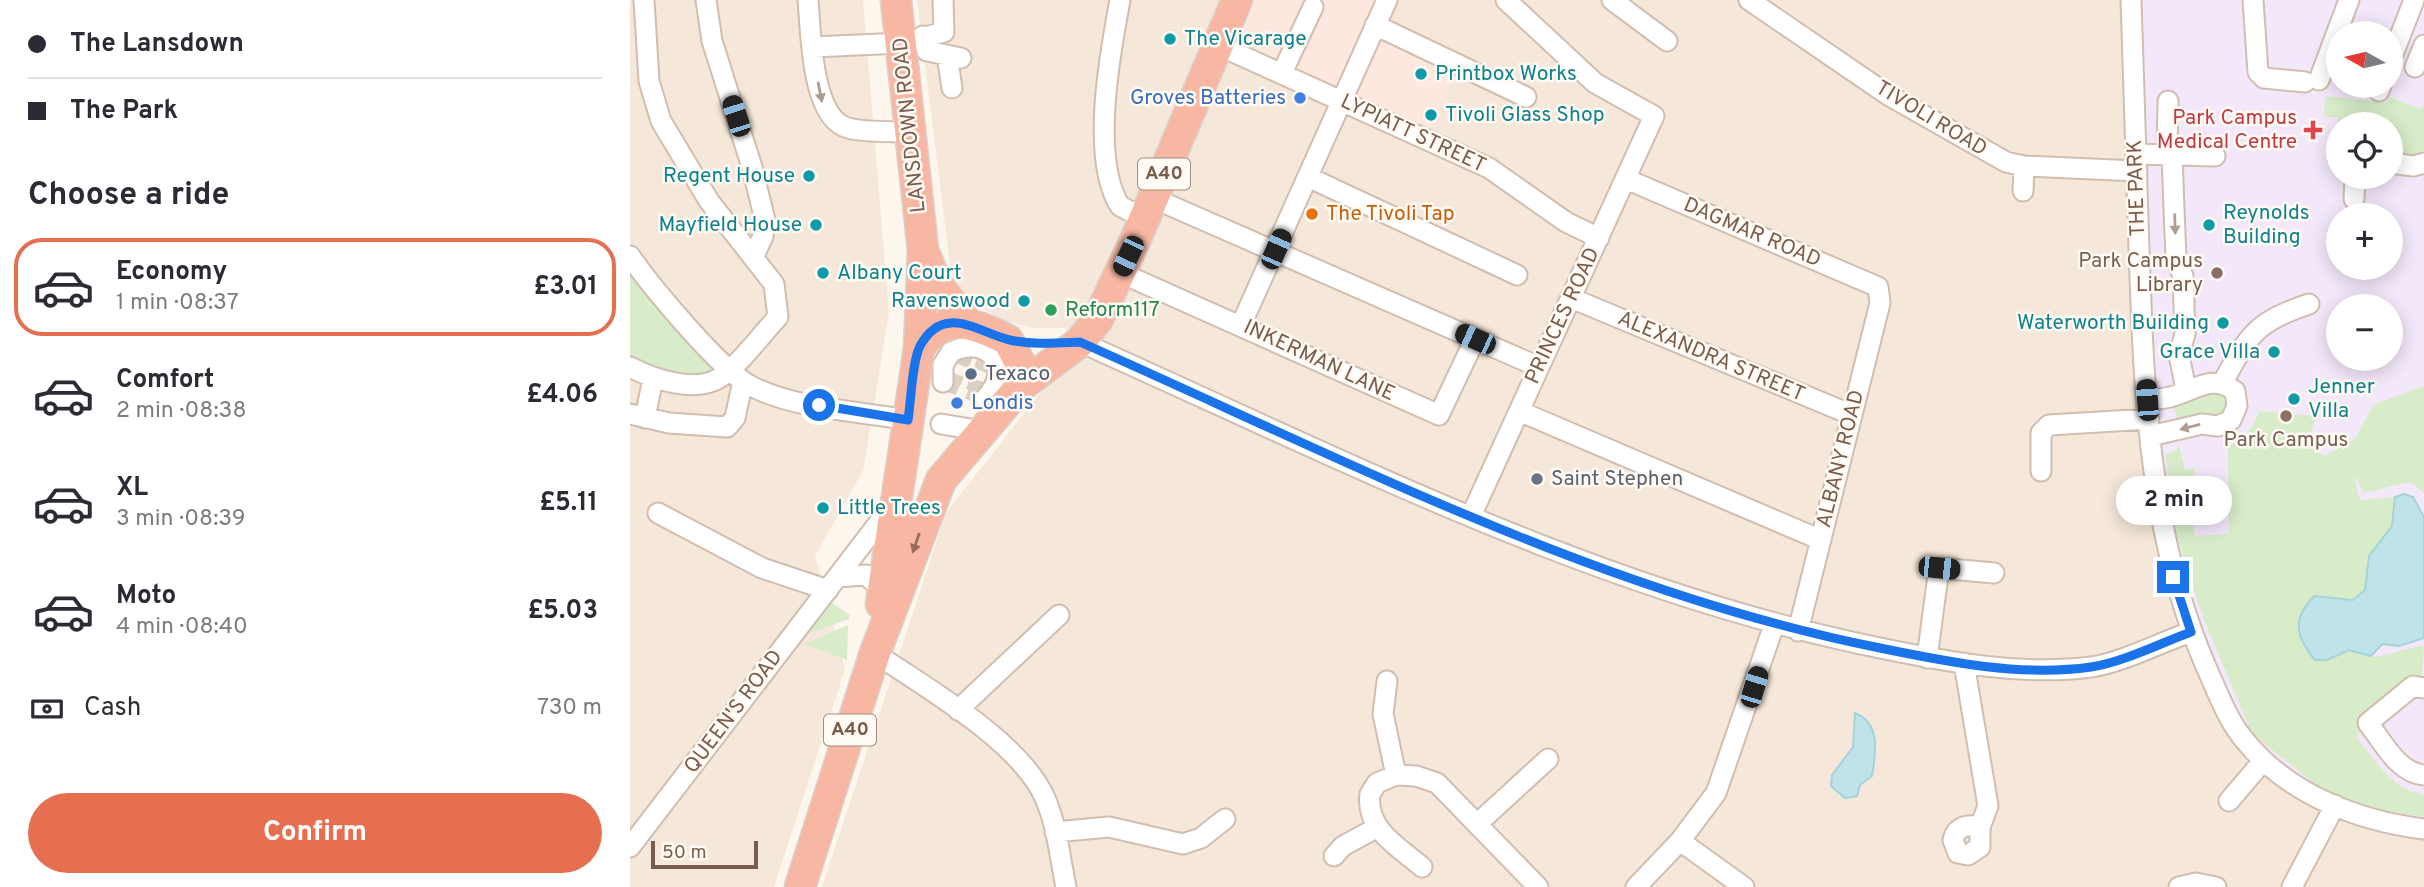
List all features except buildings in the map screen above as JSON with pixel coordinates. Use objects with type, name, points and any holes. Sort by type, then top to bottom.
[{"type":"highway","name":"LANSDOWN ROAD","points":[[896,0],[912,40],[912,132],[923,250],[919,349],[936,381],[908,420],[903,466]]},
{"type":"highway","name":"A40","points":[[1021,386],[1080,342],[1098,319],[1149,209],[1237,0]]},
{"type":"highway","name":"LANSDOWN ROAD","points":[[923,250],[937,285],[967,322]]},
{"type":"highway","points":[[903,466],[923,477],[941,480],[986,410],[1021,386],[1021,365],[967,322],[942,327],[928,336],[919,349]]},
{"type":"highway","points":[[994,345],[1080,342]]},
{"type":"highway","name":"A40","points":[[875,653],[882,589],[903,466]]},
{"type":"highway","name":"A40","points":[[800,887],[875,653],[941,480]]},
{"type":"street","points":[[644,0],[649,81],[662,121],[709,201],[774,284],[778,317],[736,375],[735,418],[727,427],[637,416],[653,378]]},
{"type":"street","points":[[706,0],[712,41],[752,167],[765,220],[764,236],[754,256]]},
{"type":"street","points":[[808,0],[821,99],[835,121],[849,128],[912,132]]},
{"type":"street","points":[[813,47],[912,40],[944,32],[943,0]]},
{"type":"street","points":[[1120,0],[1106,89],[1107,164],[1120,206],[1149,209],[1276,249],[1539,367]]},
{"type":"street","points":[[1241,325],[1342,102],[1343,91],[1387,0]]},
{"type":"street","name":"PRINCES ROAD","points":[[1471,516],[1654,116],[1595,83],[1506,0]]},
{"type":"street","points":[[1612,0],[1667,41]]},
{"type":"street","name":"TIVOLI ROAD","points":[[1749,0],[1888,95],[1985,152],[2024,166],[2137,163],[2170,156],[2216,156]]},
{"type":"street","name":"THE PARK","points":[[2131,0],[2147,400],[2164,540],[2178,596],[2229,718],[2263,761],[2287,780],[2335,805],[2384,822],[2424,829]]},
{"type":"street","points":[[2253,0],[2258,72],[2264,78],[2312,81],[2349,0]]},
{"type":"street","points":[[2403,28],[2414,0]]},
{"type":"street","points":[[1282,73],[1313,7]]},
{"type":"street","points":[[1375,25],[1526,97]]},
{"type":"street","points":[[912,40],[927,51],[954,56],[951,88]]},
{"type":"street","name":"LYPIATT STREET","points":[[1218,45],[1489,168],[1566,222],[1599,238]]},
{"type":"street","points":[[2415,67],[2424,45]]},
{"type":"street","points":[[2168,101],[2176,259],[2183,276],[2185,334],[2179,355],[2186,390]]},
{"type":"street","points":[[2403,165],[2414,166],[2424,163]]},
{"type":"street","points":[[2023,191],[2024,166]]},
{"type":"street","points":[[1308,177],[1517,275]]},
{"type":"street","name":"DAGMAR ROAD","points":[[1626,179],[1878,288]]},
{"type":"street","points":[[2354,189],[2354,199]]},
{"type":"street","points":[[630,256],[652,286],[736,375],[778,396],[908,420]]},
{"type":"street","name":"INKERMAN LANE","points":[[1121,273],[1439,415],[1475,339]]},
{"type":"street","name":"ALBANY ROAD","points":[[1798,631],[1880,303],[1878,288]]},
{"type":"street","name":"ALEXANDRA STREET","points":[[1571,298],[1852,415]]},
{"type":"street","points":[[2223,382],[2249,338],[2260,326],[2274,317],[2309,304]]},
{"type":"street","points":[[1080,342],[1471,516],[1608,572],[1774,625],[1927,658],[2050,670],[2094,667],[2191,632]]},
{"type":"street","points":[[936,381],[951,352],[967,347],[994,345],[994,356],[999,370],[986,410],[941,424]]},
{"type":"street","points":[[630,367],[653,378],[675,382],[706,381],[736,375]]},
{"type":"street","points":[[2041,471],[2041,433],[2049,425],[2150,428],[2202,424],[2218,426],[2231,419],[2237,406],[2235,391],[2223,382],[2208,382],[2172,397],[2147,400]]},
{"type":"street","points":[[1520,411],[1821,540]]},
{"type":"street","name":"QUEEN'S ROAD","points":[[630,847],[898,498]]},
{"type":"street","points":[[658,513],[762,568],[833,583],[866,575],[882,589]]},
{"type":"street","points":[[1927,658],[1939,568],[1994,573]]},
{"type":"street","points":[[958,710],[1059,615]]},
{"type":"street","points":[[1636,887],[1680,841],[1716,793],[1774,625]]},
{"type":"street","points":[[875,653],[958,710],[1007,748],[1028,769],[1045,799],[1066,887]]},
{"type":"street","points":[[1964,663],[1989,806],[1980,827]]},
{"type":"street","points":[[1387,681],[1383,714],[1396,775]]},
{"type":"street","points":[[2424,688],[2413,686],[2368,723],[2395,759],[2412,774],[2424,775]]},
{"type":"street","points":[[1477,824],[1548,759]]},
{"type":"street","points":[[2228,801],[2263,761]]},
{"type":"street","points":[[1422,867],[1376,828],[1371,817],[1370,794],[1377,783],[1396,775],[1416,776],[1437,783],[1538,887]]},
{"type":"street","points":[[2292,887],[2335,805]]},
{"type":"street","points":[[1055,832],[1109,827],[1183,844],[1196,841],[1225,820]]},
{"type":"street","points":[[1334,856],[1343,846],[1376,828]]},
{"type":"street","points":[[1680,841],[1744,887]]},
{"type":"street","points":[[2179,887],[2196,883],[2216,887]]},
{"type":"shaded area","points":[[630,0],[863,0],[889,313],[863,471],[815,556],[845,669],[774,887],[630,887]]},
{"type":"shaded area","points":[[917,0],[2424,0],[2424,887],[822,887],[946,513],[1040,393],[1083,358],[1065,328],[1033,328],[1003,320],[975,304],[952,281]]},
{"type":"shaded area","points":[[1249,0],[1391,0],[1383,23],[1460,62],[1427,136],[1229,46]]},
{"type":"shaded area","name":"Park Campus","points":[[2131,0],[2424,0],[2424,829],[2359,815],[2244,741],[2164,540]]},
{"type":"green space","points":[[2325,96],[2386,103],[2392,98],[2421,109],[2424,104],[2424,154],[2403,156],[2403,112],[2326,112],[2324,117]]},
{"type":"green space","points":[[630,256],[728,368],[713,380],[630,367]]},
{"type":"green space","points":[[2424,386],[2424,493],[2410,482],[2364,493],[2353,474],[2360,500],[2395,497],[2392,526],[2382,538],[2365,590],[2353,600],[2314,596],[2327,660],[2349,650],[2375,657],[2424,645],[2421,685],[2357,719],[2363,730],[2356,736],[2393,780],[2402,787],[2424,795],[2424,817],[2372,809],[2344,799],[2315,784],[2252,734],[2204,620],[2186,567],[2176,531],[2165,454],[2177,450],[2179,444],[2185,470],[2195,468],[2189,490],[2195,536],[2229,534],[2228,447],[2248,432],[2259,411],[2316,416],[2307,446],[2325,456],[2356,438],[2373,405]]},
{"type":"green space","points":[[2219,391],[2230,400],[2224,414],[2180,424],[2171,403]]},
{"type":"green space","points":[[829,601],[850,615],[849,619],[810,633]]},
{"type":"green space","points":[[848,625],[847,660],[804,644]]},
{"type":"water","points":[[2404,494],[2413,497],[2424,517],[2424,638],[2399,646],[2382,644],[2371,656],[2349,650],[2327,660],[2315,660],[2300,635],[2299,620],[2302,612],[2314,596],[2353,600],[2365,590],[2369,556],[2392,526],[2395,497]]},
{"type":"water","points":[[1855,713],[1869,724],[1873,731],[1875,758],[1872,776],[1860,785],[1857,796],[1845,798],[1831,786],[1832,775],[1853,747]]},
{"type":"tunnel","points":[[967,347],[951,383],[975,392],[988,357]]},
{"type":"place","name":"The Vicarage","points":[[1170,39]]},
{"type":"place","name":"Printbox Works","points":[[1421,74]]},
{"type":"place","name":"Groves Batteries","points":[[1300,98]]},
{"type":"place","name":"Tivoli Glass Shop","points":[[1431,115]]},
{"type":"place","name":"Park Campus Medical Centre","points":[[2313,130]]},
{"type":"place","name":"Regent House","points":[[809,176]]},
{"type":"place","name":"The Tivoli Tap","points":[[1312,214]]},
{"type":"place","name":"Mayfield House","points":[[816,225]]},
{"type":"place","name":"Reynolds Building","points":[[2209,225]]},
{"type":"place","name":"Albany Court","points":[[823,273]]},
{"type":"place","name":"Park Campus Library","points":[[2217,273]]},
{"type":"place","name":"Ravenswood","points":[[1024,301]]},
{"type":"place","name":"Reform117","points":[[1051,310]]},
{"type":"place","name":"Waterworth Building","points":[[2223,323]]},
{"type":"place","name":"Grace Villa","points":[[2274,352]]},
{"type":"place","name":"Texaco","points":[[971,374]]},
{"type":"place","name":"Jenner Villa","points":[[2294,399]]},
{"type":"place","name":"Londis","points":[[957,403]]},
{"type":"place","name":"Park Campus","points":[[2286,416]]},
{"type":"place","name":"Saint Stephen","points":[[1537,479]]},
{"type":"place","name":"Little Trees","points":[[823,508]]},
{"type":"route","points":[[819,405],[908,420],[919,349],[928,336],[949,324],[967,322],[1008,340],[1040,344],[1080,342],[1409,490],[1608,572],[1782,627],[1927,658],[1964,663],[2050,670],[2094,667],[2191,632],[2173,577]]}]
